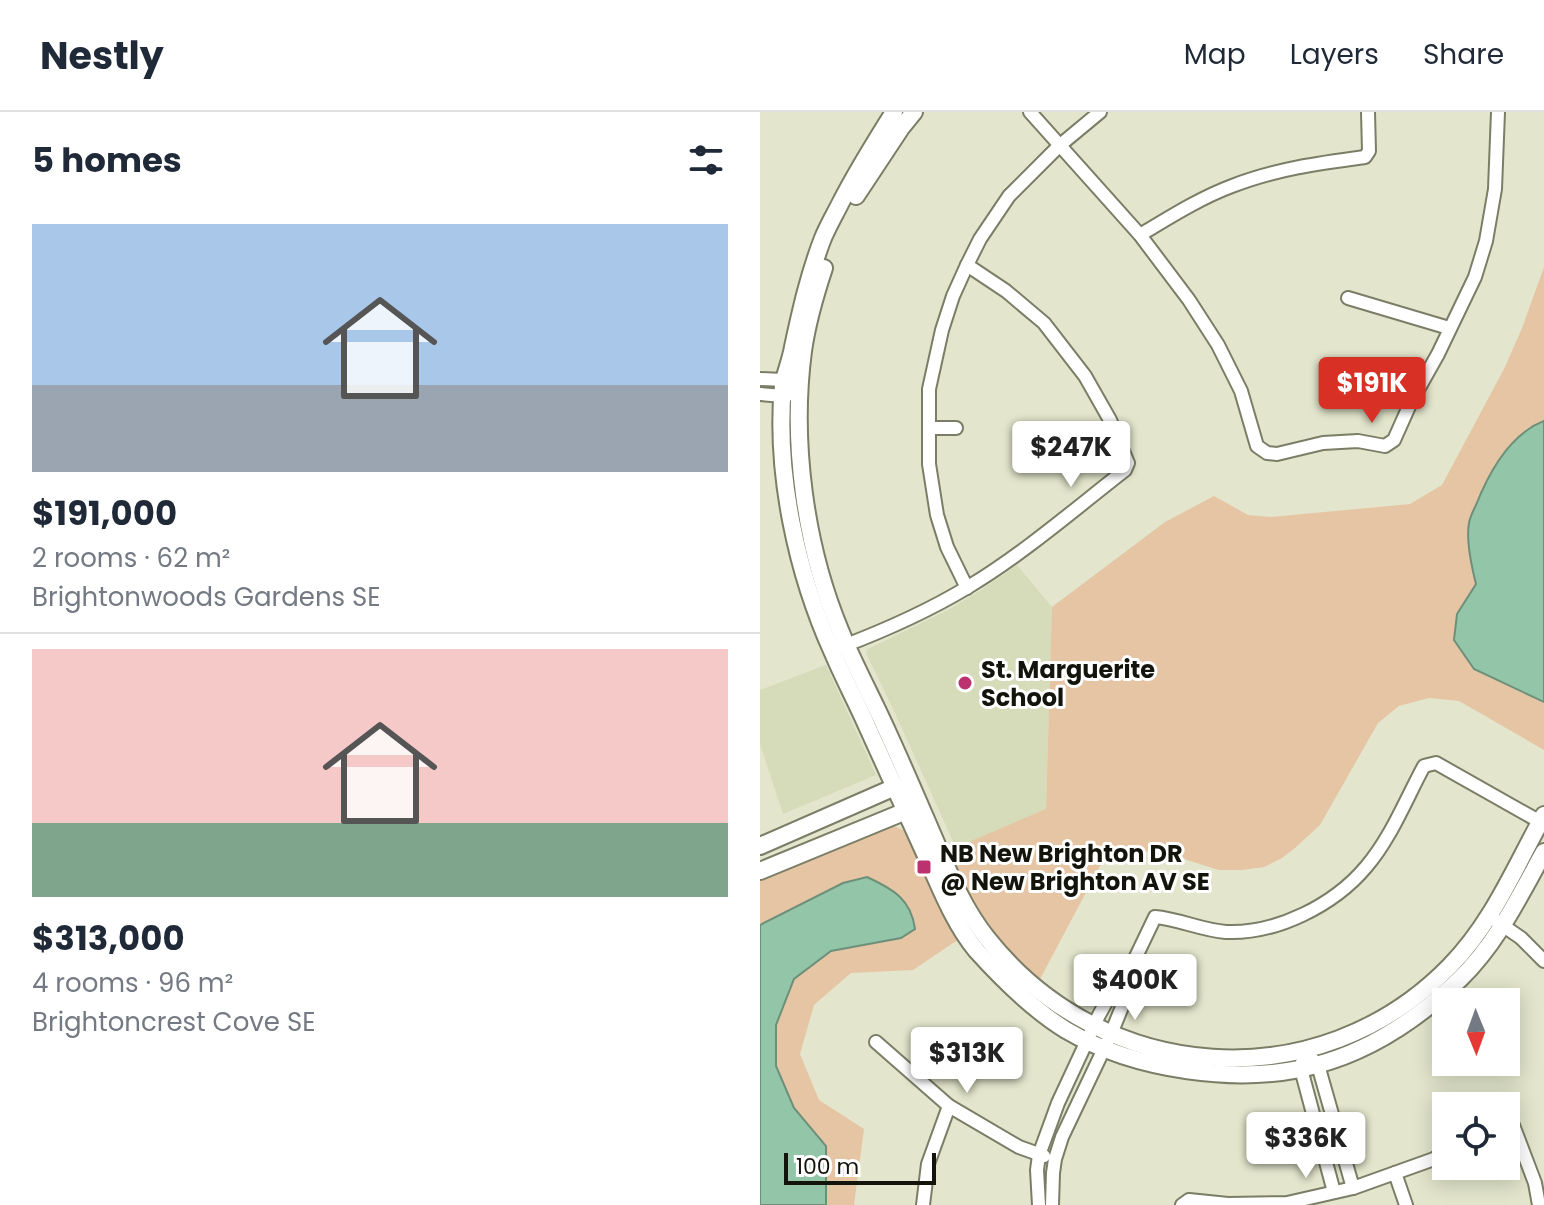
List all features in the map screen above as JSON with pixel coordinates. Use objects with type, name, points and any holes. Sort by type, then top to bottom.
[{"type":"street","points":[[894,112],[860,166],[824,234],[803,295],[792,355],[783,457],[790,515],[811,594],[839,648],[881,716],[958,894],[986,938],[1011,966],[1039,991],[1074,1016],[1099,1037],[1123,1056],[1196,1072],[1235,1075],[1318,1065],[1389,1033],[1417,1015],[1462,977],[1485,951],[1521,862],[1543,820],[1436,763],[1424,766],[1386,837],[1366,867],[1319,906],[1259,929],[1227,932],[1155,917],[1121,988],[1110,995],[1099,1037],[1055,1159],[1052,1205]]},
{"type":"street","points":[[788,389],[803,349],[831,243],[859,188],[914,112]]},
{"type":"street","points":[[1030,112],[1140,235],[1189,300],[1218,345],[1241,391],[1257,446],[1267,453],[1277,454],[1323,443],[1358,441],[1385,446],[1394,440],[1475,277],[1486,241],[1495,189],[1498,112]]},
{"type":"street","points":[[967,588],[947,547],[937,515],[929,464],[929,389],[942,330],[953,296],[980,239],[1009,196],[1059,146],[1100,112]]},
{"type":"street","points":[[1140,235],[1186,207],[1232,186],[1313,164],[1365,157],[1369,151],[1368,112]]},
{"type":"street","points":[[839,648],[943,601],[992,572],[1113,480],[1128,463],[1110,420],[1085,376],[1044,323],[1006,291],[967,265]]},
{"type":"street","points":[[1348,298],[1449,328]]},
{"type":"street","points":[[760,379],[788,389]]},
{"type":"street","points":[[760,394],[788,389]]},
{"type":"street","points":[[929,428],[956,428]]},
{"type":"street","points":[[839,648],[895,787],[948,904],[973,946],[1031,1005],[1065,1029],[1200,1057],[1261,1057],[1305,1051],[1356,1032],[1408,1002],[1496,921],[1544,852]]},
{"type":"street","points":[[760,846],[895,787],[914,792]]},
{"type":"street","points":[[760,871],[906,811],[914,792]]},
{"type":"street","points":[[1496,921],[1521,938],[1544,961]]},
{"type":"street","points":[[1039,1205],[1039,1155],[1058,1103],[1124,1002],[1121,988]]},
{"type":"street","points":[[876,1042],[949,1106],[1019,1147],[1055,1159]]},
{"type":"street","points":[[1305,1051],[1318,1065],[1353,1188]]},
{"type":"street","points":[[1305,1051],[1301,1069],[1334,1192]]},
{"type":"street","points":[[923,1205],[928,1164],[949,1106]]},
{"type":"street","points":[[1520,1143],[1535,1183],[1539,1205]]},
{"type":"street","points":[[1182,1205],[1189,1200],[1228,1204],[1287,1204],[1353,1188],[1432,1160]]},
{"type":"street","points":[[1395,1173],[1406,1205]]},
{"type":"shaded area","points":[[1544,267],[1544,750],[1459,701],[1429,698],[1399,706],[1378,723],[1320,825],[1282,858],[1264,867],[1219,870],[1187,860],[1170,850],[1127,853],[1100,866],[1039,981],[988,928],[962,887],[948,851],[1046,809],[1052,607],[1165,522],[1214,496],[1248,515],[1271,517],[1410,504],[1442,485],[1505,367]]},
{"type":"shaded area","points":[[1544,421],[1544,702],[1474,669],[1454,640],[1457,614],[1476,584],[1468,537],[1472,514],[1502,456],[1521,435]]},
{"type":"shaded area","name":"St. Marguerite School","points":[[1017,565],[1052,607],[1046,810],[956,848],[866,653],[868,649],[950,609]]},
{"type":"shaded area","points":[[826,665],[876,775],[783,814],[760,744],[760,690]]},
{"type":"shaded area","points":[[888,826],[907,832],[962,937],[913,970],[851,973],[814,1005],[800,1054],[819,1100],[864,1129],[854,1205],[760,1205],[760,879]]},
{"type":"shaded area","points":[[867,877],[899,896],[909,910],[915,929],[901,938],[831,951],[794,979],[776,1025],[776,1066],[794,1108],[826,1146],[826,1205],[760,1205],[760,925],[843,883]]},
{"type":"place","name":"St. Marguerite School","points":[[965,683]]},
{"type":"place","name":"NB New Brighton DR @ New Brighton AV SE","points":[[924,867]]}]
